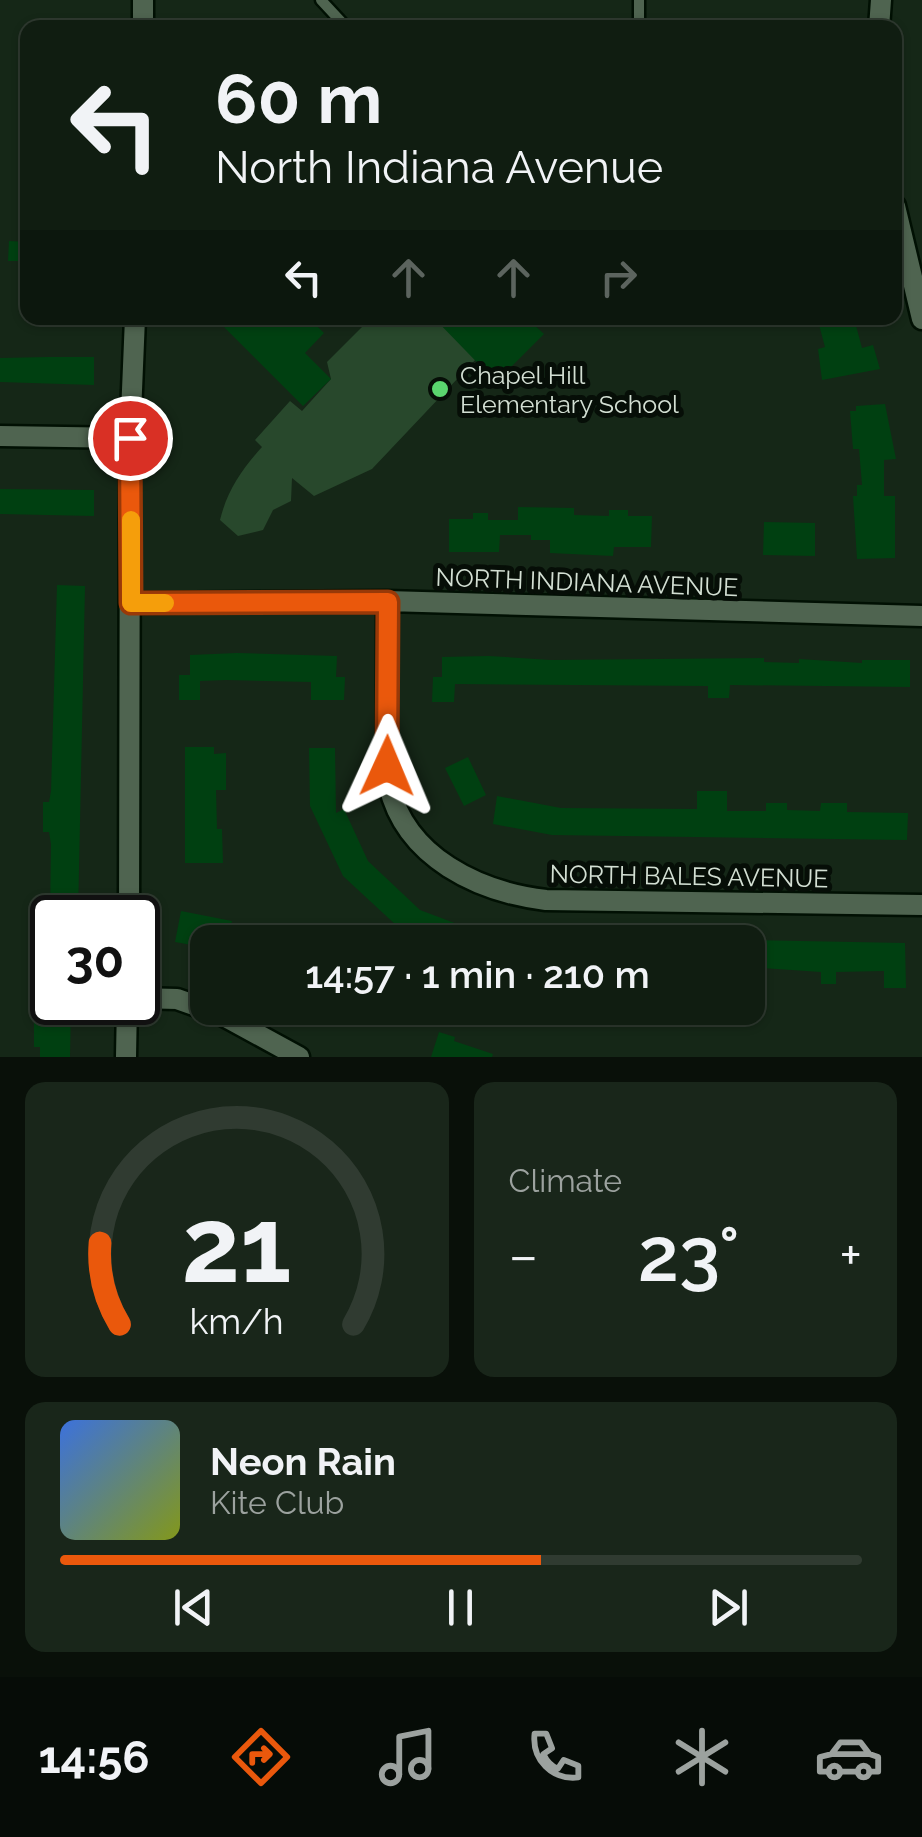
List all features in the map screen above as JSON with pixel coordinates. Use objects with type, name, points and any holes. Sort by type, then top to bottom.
[{"type":"street","points":[[902,235],[922,319]]},
{"type":"street","points":[[129,895],[130,438],[136,325]]},
{"type":"street","points":[[0,436],[130,438]]},
{"type":"street","name":"NORTH INDIANA AVENUE","points":[[131,603],[388,602],[922,616]]},
{"type":"street","name":"NORTH BALES AVENUE","points":[[388,602],[389,784],[410,831],[427,850],[470,880],[520,897],[546,900],[922,905]]},
{"type":"street","points":[[160,999],[178,999],[222,1015],[299,1057]]},
{"type":"street","points":[[126,1057],[127,1025]]},
{"type":"lane","points":[[322,0],[340,20]]},
{"type":"green space","points":[[364,325],[442,325],[477,358],[372,469],[314,496],[292,478],[291,501],[273,510],[263,530],[238,536],[220,520],[236,481],[262,447],[255,440],[290,401],[302,411],[331,379],[327,362]]},
{"type":"building","points":[[9,241],[20,242],[20,261],[8,261]]},
{"type":"building","points":[[222,325],[316,325],[324,333],[305,353],[331,379],[303,406]]},
{"type":"building","points":[[441,325],[534,325],[544,334],[496,382]]},
{"type":"building","points":[[819,325],[856,325],[862,348],[873,345],[880,369],[822,380],[818,349],[825,347]]},
{"type":"building","points":[[94,357],[94,385],[0,382],[0,358]]},
{"type":"building","points":[[885,404],[896,459],[884,460],[884,496],[895,496],[895,558],[857,559],[853,496],[857,496],[857,485],[862,485],[859,449],[853,449],[850,411],[856,411],[856,406]]},
{"type":"building","points":[[0,489],[94,490],[94,516],[0,514]]},
{"type":"building","points":[[518,507],[574,508],[574,515],[609,516],[609,510],[628,510],[628,516],[652,516],[651,547],[614,547],[613,556],[550,553],[550,540],[531,540],[531,535],[500,535],[499,552],[449,552],[449,519],[473,519],[473,513],[488,513],[488,520],[518,520]]},
{"type":"building","points":[[764,522],[815,523],[815,556],[763,555]]},
{"type":"building","points":[[57,585],[85,586],[78,895],[50,895],[51,844],[49,832],[43,832],[43,802],[49,802]]},
{"type":"building","points":[[190,655],[337,656],[336,677],[345,677],[344,700],[311,700],[311,682],[226,680],[200,681],[200,700],[179,700],[179,675],[190,675]]},
{"type":"building","points":[[442,657],[551,660],[764,658],[764,662],[799,663],[799,659],[862,663],[910,660],[910,687],[730,685],[729,698],[708,698],[708,686],[455,684],[454,702],[432,702],[433,677],[442,677]]},
{"type":"building","points":[[185,747],[214,747],[214,754],[226,753],[226,790],[216,790],[223,863],[185,863]]},
{"type":"building","points":[[309,748],[335,748],[336,813],[344,809],[368,861],[420,910],[460,925],[396,925],[343,876],[310,806]]},
{"type":"building","points":[[468,757],[486,795],[464,806],[445,768]]},
{"type":"building","points":[[697,791],[727,791],[727,811],[766,811],[766,803],[787,803],[787,810],[820,811],[821,803],[847,803],[847,812],[908,813],[907,840],[552,835],[493,824],[497,796],[561,808],[697,809]]},
{"type":"building","points":[[181,911],[232,921],[231,925],[190,925],[190,945],[175,942]]},
{"type":"building","points":[[765,940],[905,943],[906,988],[884,988],[884,971],[836,972],[836,984],[821,984],[821,972],[765,968]]},
{"type":"building","points":[[34,1025],[71,1025],[70,1057],[40,1057],[40,1047],[34,1047]]},
{"type":"building","points":[[439,1032],[493,1054],[492,1057],[431,1057]]},
{"type":"slow traffic","points":[[131,520],[131,603],[165,603]]},
{"type":"place","name":"Chapel Hill Elementary School","points":[[440,389]]},
{"type":"route","points":[[130,438],[131,603],[388,602],[387,766]]}]
